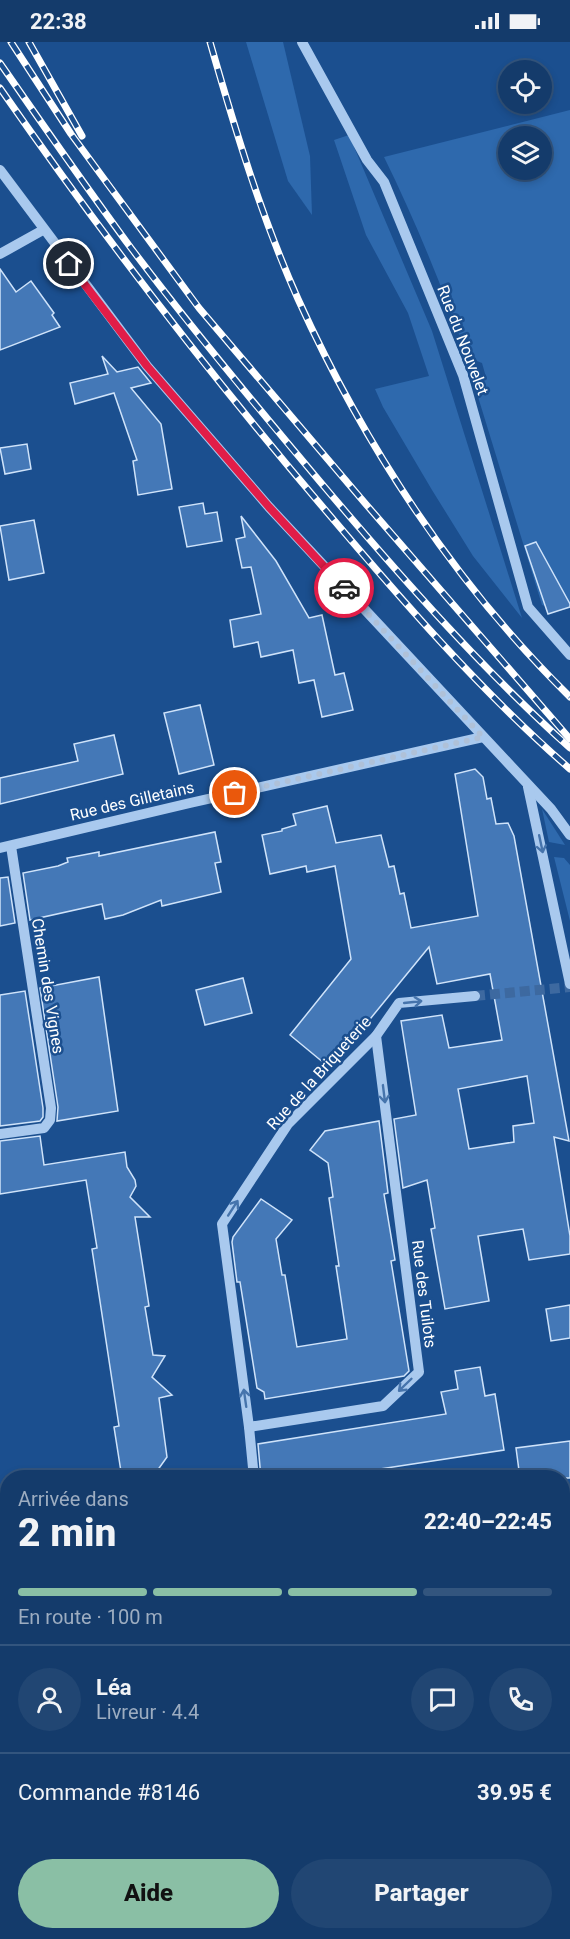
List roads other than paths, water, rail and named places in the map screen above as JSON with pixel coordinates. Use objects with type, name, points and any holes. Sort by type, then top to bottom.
[{"type":"street","name":"Rue du Nouvelet","points":[[302,42],[367,160],[384,182],[464,375],[528,607],[570,655]]},
{"type":"street","points":[[0,170],[147,366],[269,507],[551,809],[570,835]]},
{"type":"street","points":[[0,254],[43,230]]},
{"type":"street","name":"Rue des Gilletains","points":[[5,847],[483,737]]},
{"type":"street","points":[[528,786],[567,950],[570,984]]},
{"type":"street","name":"Chemin des Vignes","points":[[0,1134],[44,1128],[50,1120],[51,1108],[5,847]]},
{"type":"street","name":"Rue de la Briqueterie","points":[[253,1470],[222,1224],[288,1124],[376,1036],[399,1003],[475,996]]},
{"type":"street","name":"Rue des Tuilots","points":[[249,1426],[383,1406],[419,1371],[376,1036]]},
{"type":"tunnel","points":[[475,996],[570,987]]},
{"type":"railway","points":[[11,42],[71,134],[199,308],[570,739]]},
{"type":"railway","points":[[29,42],[82,136]]},
{"type":"railway","points":[[210,42],[239,140],[272,236],[298,299],[352,407],[383,459],[451,560],[488,608],[570,697]]},
{"type":"railway","points":[[0,63],[131,248],[273,426],[381,553],[442,620],[504,686],[570,748]]},
{"type":"railway","points":[[0,88],[76,195],[155,300],[279,455],[441,642],[536,739],[570,769]]}]
